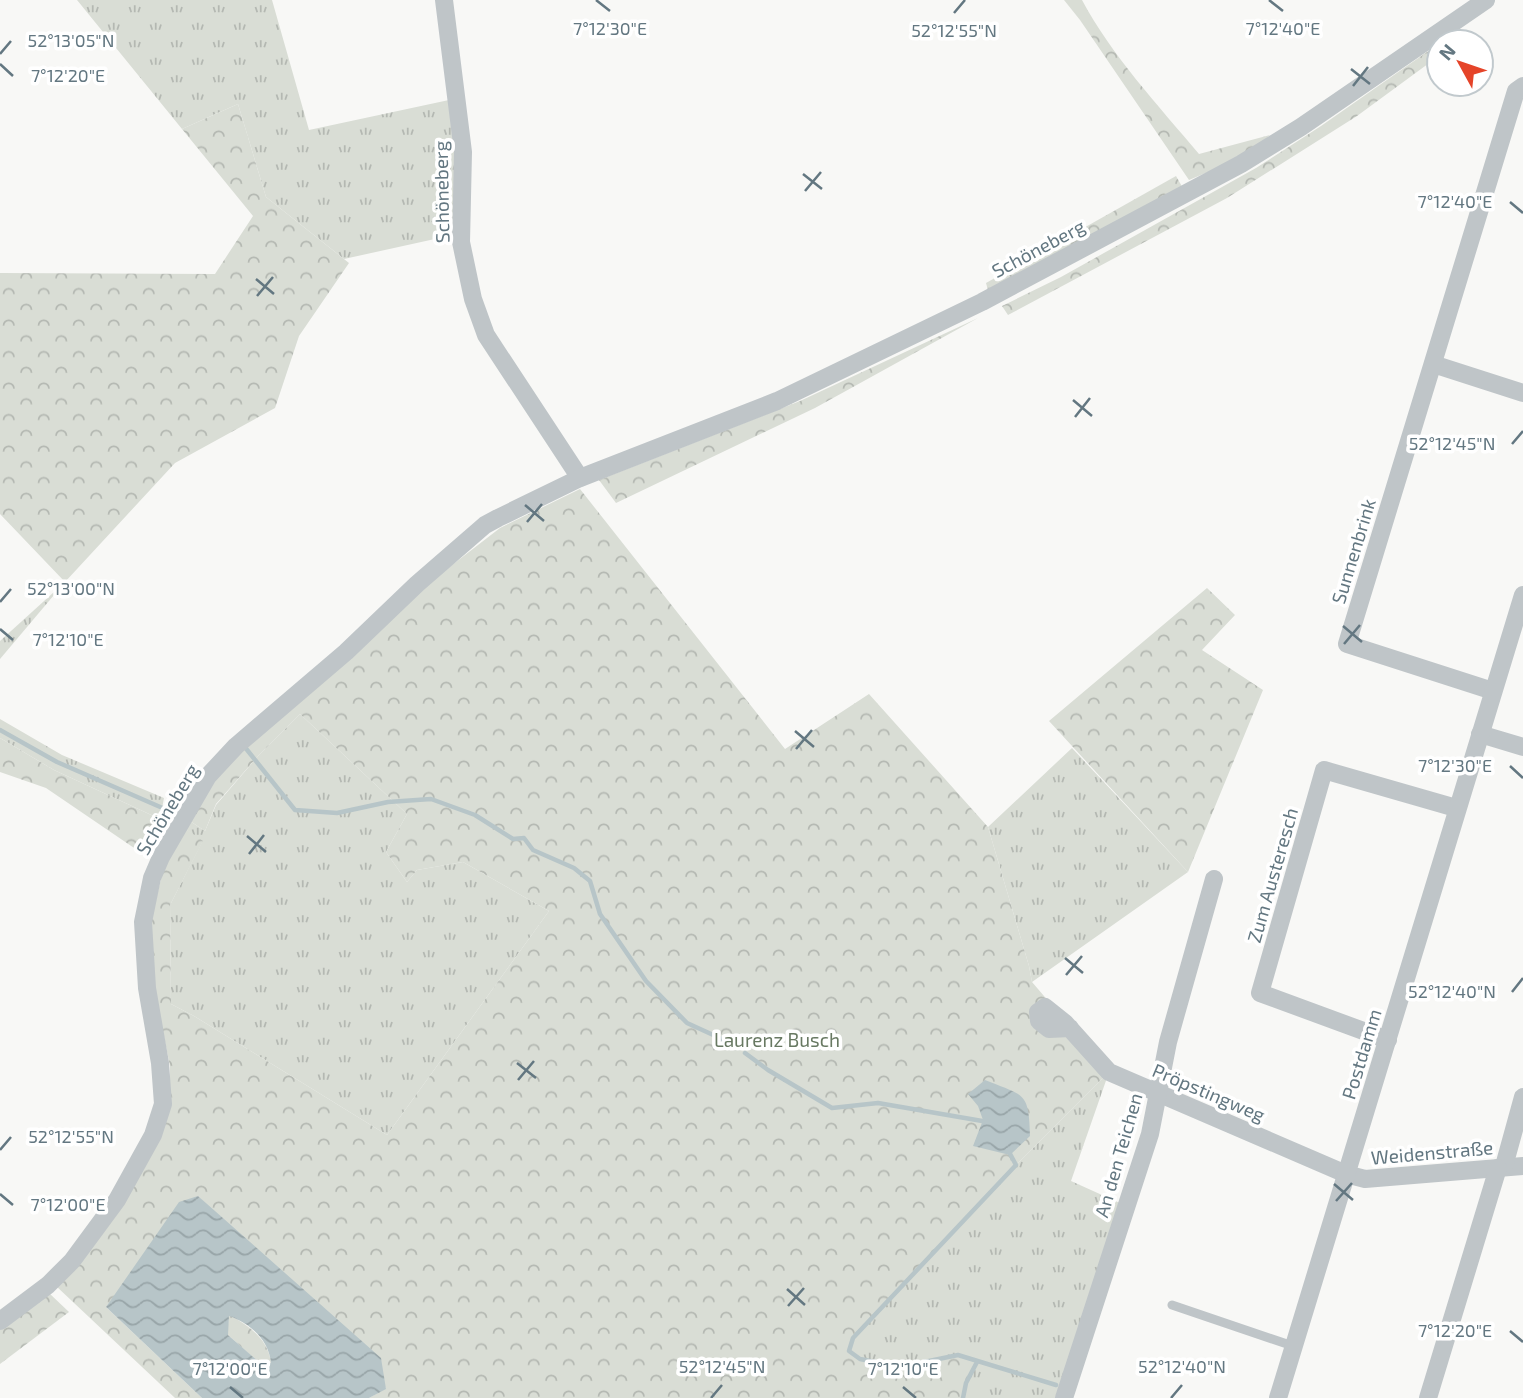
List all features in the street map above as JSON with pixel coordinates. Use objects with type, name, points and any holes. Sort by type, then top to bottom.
[{"type":"street","name":"Schöneberg","points":[[444,0],[463,152],[461,242],[472,299],[486,334],[580,478]]},
{"type":"street","name":"Schöneberg","points":[[0,1321],[48,1285],[72,1261],[117,1200],[153,1135],[163,1104],[160,1063],[147,988],[143,922],[152,878],[161,857],[208,776],[236,746],[346,652],[417,584],[485,525],[580,478],[777,401],[994,295],[1241,164],[1301,127],[1486,0]]},
{"type":"street","name":"Sunnenbrink","points":[[1493,691],[1347,644],[1516,91],[1523,86]]},
{"type":"street","points":[[1433,364],[1523,393]]},
{"type":"street","name":"Postdamm","points":[[1278,1398],[1456,808],[1520,614],[1523,595]]},
{"type":"street","points":[[1480,734],[1523,747]]},
{"type":"street","name":"Zum Austeresch","points":[[1388,1040],[1260,993],[1324,770],[1456,808]]},
{"type":"street","name":"An den Teichen","points":[[1065,1398],[1150,1134],[1168,1042],[1214,879]]},
{"type":"street","name":"Pröpstingweg","points":[[1070,1028],[1108,1072],[1346,1174]]},
{"type":"street","points":[[1428,1398],[1523,1097]]},
{"type":"street","name":"Weidenstraße","points":[[1346,1174],[1365,1179],[1523,1166]]},
{"type":"lane","points":[[1172,1305],[1293,1346]]},
{"type":"green space","points":[[77,0],[272,0],[309,130],[449,100],[457,152],[453,235],[344,259],[266,197],[238,104],[182,129]]},
{"type":"green space","points":[[1064,0],[1082,0],[1121,60],[1199,154],[1270,135],[1246,156],[1189,180]]},
{"type":"green space","points":[[1425,53],[1425,66],[1357,116],[1227,198],[1008,315],[1002,306],[1061,277],[1256,168]]},
{"type":"green space","points":[[238,104],[266,197],[349,263],[299,336],[275,408],[175,463],[65,582],[0,514],[0,273],[215,274],[253,216],[182,129]]},
{"type":"green space","points":[[1176,176],[1184,190],[989,294],[986,283]]},
{"type":"green space","points":[[978,318],[815,408],[616,503],[599,480],[800,401]]},
{"type":"green space","name":"Laurenz Busch","points":[[580,489],[785,749],[869,694],[988,827],[1032,982],[1109,1072],[1016,1165],[853,1338],[849,1351],[860,1359],[900,1367],[958,1355],[977,1362],[966,1383],[963,1398],[369,1398],[386,1388],[198,1196],[106,1307],[202,1398],[175,1398],[56,1286],[170,1106],[170,1066],[155,993],[150,923],[166,859],[183,827],[203,841],[170,905],[171,1004],[387,1135],[549,911],[463,862],[417,870],[407,882],[386,852],[407,814],[300,714],[216,804],[205,831],[187,819],[207,787],[247,743],[443,572],[500,528]]},
{"type":"green space","points":[[65,582],[0,659],[0,641]]},
{"type":"green space","points":[[1207,588],[1235,615],[1202,650],[1263,690],[1188,872],[1049,721]]},
{"type":"green space","points":[[300,714],[407,814],[386,852],[407,882],[417,870],[463,862],[549,911],[387,1135],[171,1004],[170,905],[202,842],[183,827],[187,819],[205,831],[216,805],[259,755]]},
{"type":"green space","points":[[0,719],[62,755],[164,798],[160,819],[54,770],[0,738]]},
{"type":"green space","points":[[0,738],[54,770],[160,819],[140,852],[46,788],[0,772]]},
{"type":"green space","points":[[1072,748],[1188,872],[1032,982],[988,827]]},
{"type":"green space","points":[[1109,1072],[1071,1181],[1122,1204],[1055,1398],[963,1398],[966,1383],[977,1363],[958,1355],[900,1367],[860,1359],[849,1351],[853,1338],[1016,1165]]},
{"type":"green space","points":[[49,1293],[69,1312],[0,1364],[0,1330]]},
{"type":"green space","points":[[229,1315],[257,1334],[266,1347],[271,1363],[260,1364],[227,1334]]},
{"type":"water","points":[[985,1080],[1016,1093],[1026,1103],[1030,1136],[1010,1155],[973,1146],[983,1120],[978,1106],[968,1094]]},
{"type":"water","points":[[198,1196],[381,1358],[386,1389],[369,1398],[202,1398],[106,1307],[179,1202]],"holes":[[[229,1316],[251,1328],[262,1340],[267,1347],[271,1363],[260,1363],[228,1335]]]},
{"type":"waterway","points":[[0,730],[57,762],[174,813],[190,791]]},
{"type":"waterway","points":[[244,746],[295,810],[337,813],[388,802],[431,799],[475,815],[513,839],[524,838],[533,850],[574,868],[590,881],[600,914],[646,981],[687,1023],[733,1044]]},
{"type":"waterway","points":[[745,1053],[832,1108],[878,1103],[988,1122]]},
{"type":"waterway","points":[[1008,1150],[1016,1165],[853,1338],[849,1351],[860,1359],[900,1367],[958,1355],[1056,1385]]},
{"type":"waterway","points":[[963,1398],[966,1383],[977,1362]]}]
